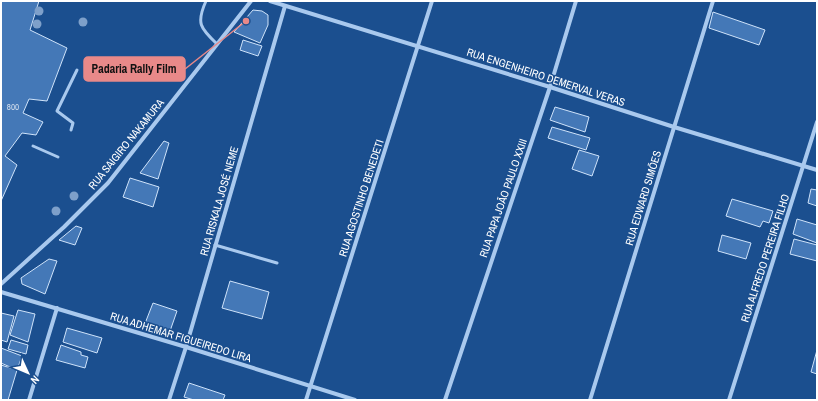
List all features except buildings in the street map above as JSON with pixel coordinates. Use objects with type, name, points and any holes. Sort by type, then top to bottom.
[{"type":"street","name":"RUA SAIGIRO NAKAMURA","points":[[1,284],[64,227],[108,183],[251,1]]},
{"type":"street","name":"RUA ENGENHEIRO DEMERVAL VERAS","points":[[270,1],[817,170]]},
{"type":"street","name":"RUA AGOSTINHO BENEDETI","points":[[306,400],[432,1]]},
{"type":"street","name":"RUA PAPA JOÃO PAULO XXIII","points":[[445,400],[550,87],[576,1]]},
{"type":"street","name":"RUA EDWARD SIMÕES","points":[[590,400],[713,1]]},
{"type":"street","name":"RUA RISKALA JOSÉ NEME","points":[[169,400],[186,347],[285,6]]},
{"type":"street","name":"RUA ALFREDO PEREIRA FILHO","points":[[729,400],[817,122]]},
{"type":"street","name":"RUA ADHEMAR FIGUEIREDO LIRA","points":[[1,292],[186,347],[355,400]]},
{"type":"street","points":[[29,400],[57,308]]},
{"type":"lane","points":[[206,1],[200,14],[201,22],[207,34],[217,44]]},
{"type":"lane","points":[[71,130],[73,123],[57,111],[77,70]]},
{"type":"lane","points":[[33,146],[58,157]]},
{"type":"lane","points":[[215,245],[277,263]]},
{"type":"place","name":"Padaria Rally Film","points":[[246,21]]}]
